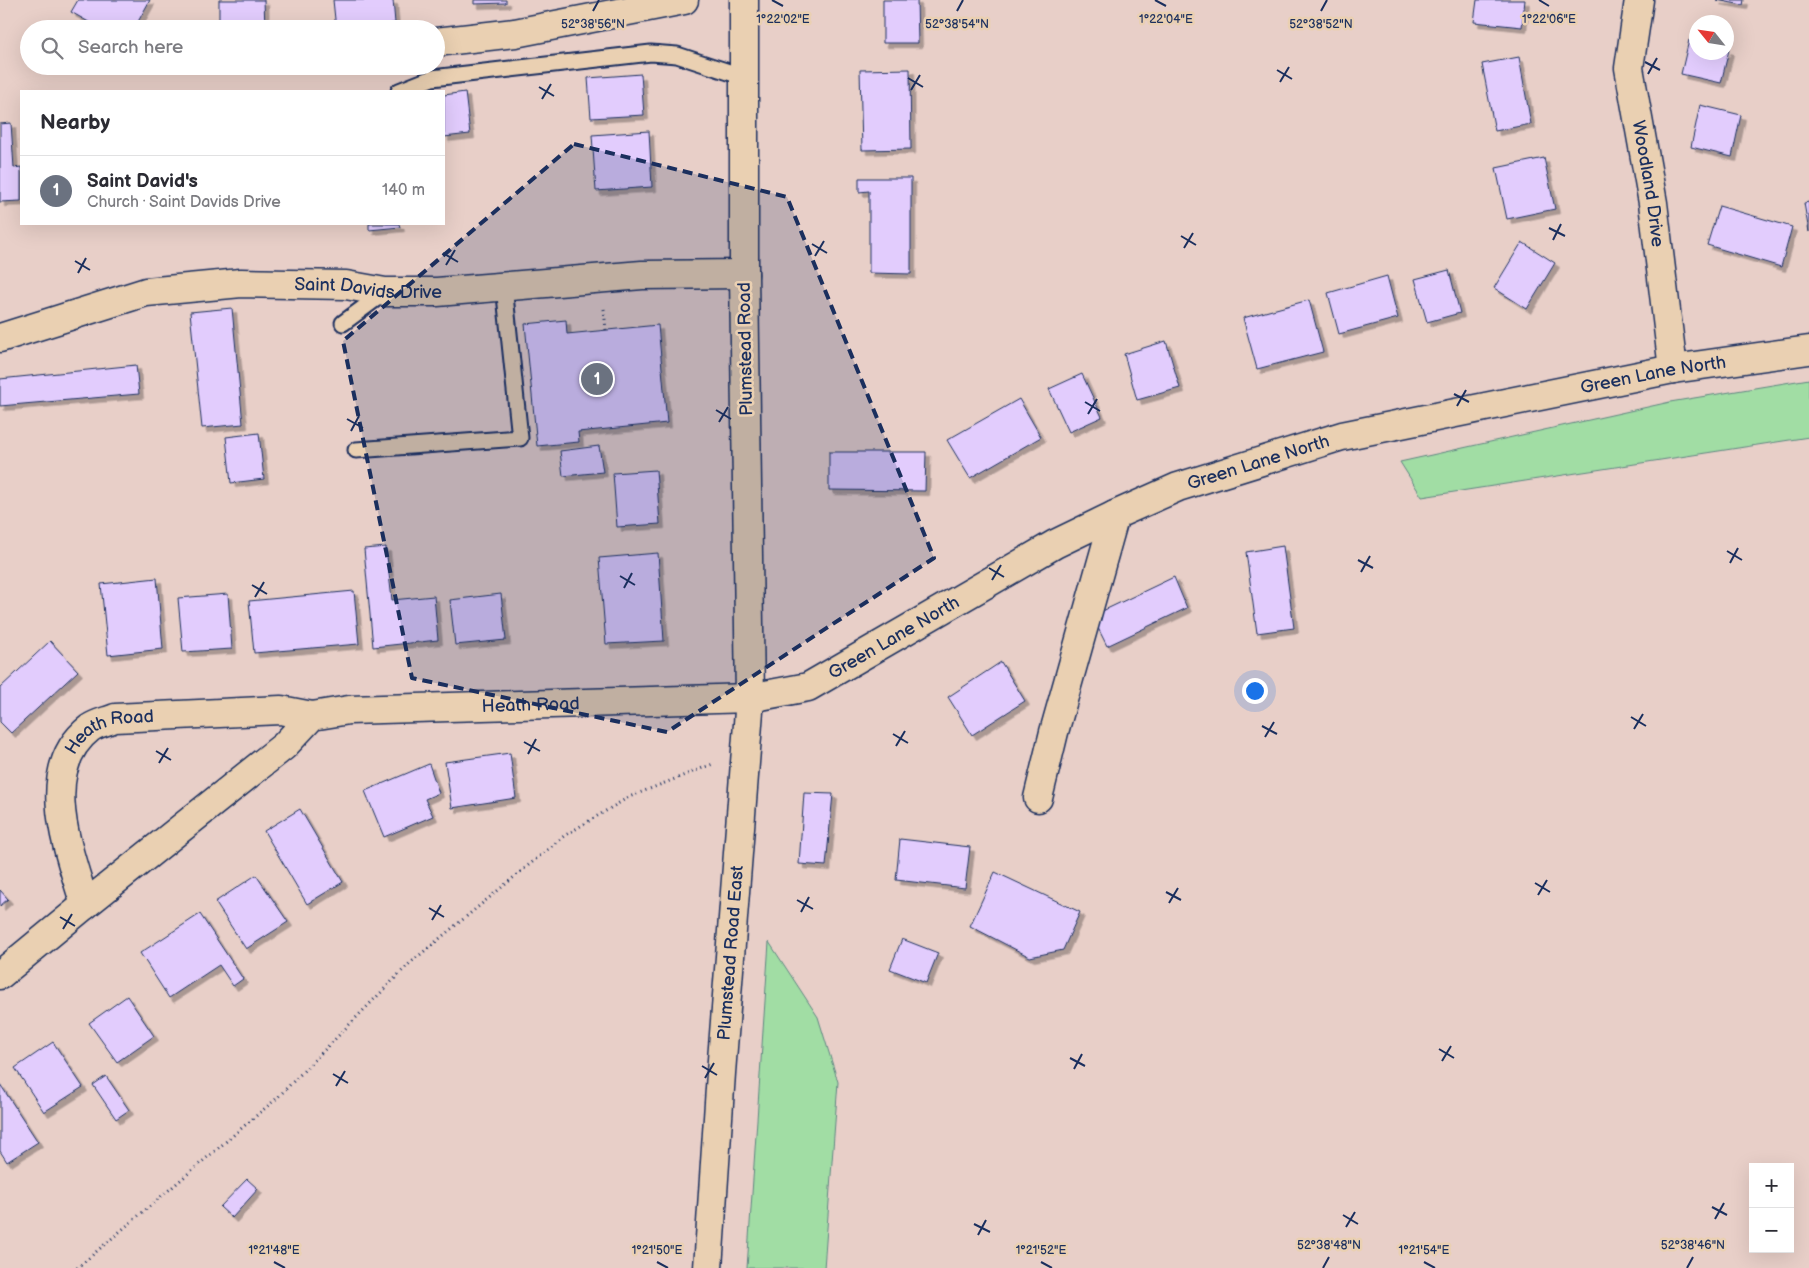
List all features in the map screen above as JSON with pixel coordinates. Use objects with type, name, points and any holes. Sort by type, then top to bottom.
[{"type":"street","points":[[445,41],[515,33],[569,11],[684,0]]},
{"type":"street","name":"Plumstead Road","points":[[744,0],[744,274],[750,698]]},
{"type":"street","name":"Woodland Drive","points":[[1639,0],[1629,68],[1653,203],[1673,369]]},
{"type":"street","name":"Saint Davids Drive","points":[[0,338],[146,292],[241,283],[346,285],[385,292],[437,292],[642,275],[744,274]]},
{"type":"street","name":"Green Lane North","points":[[750,698],[808,688],[1055,544],[1178,487],[1342,436],[1673,369],[1809,350]]},
{"type":"street","points":[[1038,798],[1054,732],[1115,515]]},
{"type":"street","name":"Heath Road","points":[[85,905],[64,833],[60,795],[64,763],[75,742],[92,726],[116,718],[282,710],[312,716],[349,710],[750,698]]},
{"type":"street","name":"Plumstead Road East","points":[[708,1268],[750,698]]},
{"type":"street","points":[[0,975],[284,746],[312,716]]},
{"type":"lane","points":[[402,90],[432,78],[651,53],[677,54],[744,77]]},
{"type":"lane","points":[[356,450],[520,438],[504,286]]},
{"type":"lane","points":[[344,323],[385,292]]},
{"type":"path","points":[[604,305],[606,330]]},
{"type":"path","points":[[77,1268],[129,1226],[276,1099],[410,963],[564,836],[629,797],[746,750]]},
{"type":"highlighted area","points":[[574,144],[787,197],[934,558],[667,732],[412,678],[343,341]]},
{"type":"green space","points":[[1809,379],[1809,437],[1422,497],[1400,462],[1670,402]]},
{"type":"green space","points":[[769,942],[818,1017],[838,1082],[824,1268],[747,1268]]},
{"type":"building","points":[[78,0],[150,0],[139,20],[85,20],[71,12]]},
{"type":"building","points":[[219,0],[264,0],[265,20],[219,20]]},
{"type":"building","points":[[333,0],[393,0],[395,20],[335,20]]},
{"type":"building","points":[[474,0],[506,0],[506,3],[474,4]]},
{"type":"building","points":[[883,0],[917,0],[918,43],[883,43]]},
{"type":"building","points":[[1477,0],[1525,0],[1522,27],[1474,22]]},
{"type":"building","points":[[1716,0],[1744,0],[1743,5]]},
{"type":"building","points":[[1689,40],[1689,60],[1727,60],[1721,83],[1681,74]]},
{"type":"building","points":[[1519,57],[1531,124],[1495,131],[1482,64]]},
{"type":"building","points":[[910,69],[911,149],[862,150],[860,70]]},
{"type":"building","points":[[641,74],[644,115],[591,118],[588,78]]},
{"type":"building","points":[[465,92],[470,134],[445,137],[445,95]]},
{"type":"building","points":[[1700,105],[1741,115],[1732,157],[1691,147]]},
{"type":"building","points":[[11,123],[14,168],[20,167],[20,201],[0,202],[0,124]]},
{"type":"building","points":[[649,131],[652,187],[596,191],[592,135]]},
{"type":"building","points":[[1544,158],[1555,209],[1507,219],[1496,168]]},
{"type":"building","points":[[859,178],[911,178],[911,274],[869,273],[869,191],[859,192]]},
{"type":"building","points":[[1809,202],[1809,232],[1804,203]]},
{"type":"building","points":[[1719,206],[1792,227],[1781,267],[1707,245]]},
{"type":"building","points":[[369,225],[399,225],[400,227],[369,230]]},
{"type":"building","points":[[1522,242],[1555,263],[1527,309],[1494,288]]},
{"type":"building","points":[[1449,270],[1460,313],[1427,322],[1415,279]]},
{"type":"building","points":[[1387,276],[1398,318],[1339,334],[1328,293]]},
{"type":"building","points":[[1309,300],[1323,352],[1257,369],[1243,318]]},
{"type":"building","points":[[232,308],[243,424],[202,428],[190,312]]},
{"type":"building","points":[[566,320],[567,334],[658,325],[667,423],[578,432],[579,442],[537,446],[525,324]]},
{"type":"building","points":[[1166,341],[1180,388],[1137,400],[1124,354]]},
{"type":"building","points":[[136,365],[139,394],[0,406],[0,379]]},
{"type":"building","points":[[1082,374],[1102,417],[1069,432],[1049,389]]},
{"type":"building","points":[[1019,399],[1041,437],[970,478],[947,440]]},
{"type":"building","points":[[259,433],[264,479],[231,483],[226,437]]},
{"type":"building","points":[[599,446],[603,472],[563,476],[560,451]]},
{"type":"building","points":[[829,452],[926,452],[925,491],[829,490]]},
{"type":"building","points":[[656,470],[660,524],[617,527],[613,473]]},
{"type":"building","points":[[1283,546],[1294,628],[1257,633],[1246,552]]},
{"type":"building","points":[[386,547],[392,600],[434,596],[438,640],[373,647],[364,549]]},
{"type":"building","points":[[658,553],[664,641],[606,644],[599,558]]},
{"type":"building","points":[[1174,577],[1187,608],[1107,646],[1092,616]]},
{"type":"building","points":[[157,578],[163,649],[108,655],[101,584]]},
{"type":"building","points":[[354,591],[359,644],[254,653],[249,601]]},
{"type":"building","points":[[228,594],[232,649],[183,652],[178,598]]},
{"type":"building","points":[[501,594],[506,640],[455,645],[450,600]]},
{"type":"building","points":[[50,641],[78,671],[11,733],[0,722],[0,688]]},
{"type":"building","points":[[1001,662],[1025,701],[972,735],[948,697]]},
{"type":"building","points":[[510,753],[516,798],[452,808],[445,762]]},
{"type":"building","points":[[429,764],[439,793],[425,799],[433,816],[384,837],[365,791]]},
{"type":"building","points":[[804,793],[833,794],[826,866],[799,864]]},
{"type":"building","points":[[300,809],[343,882],[307,904],[264,831]]},
{"type":"building","points":[[900,839],[970,847],[965,888],[896,880]]},
{"type":"building","points":[[995,872],[1080,912],[1063,950],[1030,957],[970,926]]},
{"type":"building","points":[[256,875],[288,922],[246,949],[215,902]]},
{"type":"building","points":[[0,890],[8,899],[0,906]]},
{"type":"building","points":[[200,914],[243,979],[233,986],[219,965],[169,998],[140,953]]},
{"type":"building","points":[[902,939],[938,953],[926,983],[890,969]]},
{"type":"building","points":[[127,996],[154,1036],[117,1062],[89,1023]]},
{"type":"building","points":[[53,1042],[83,1087],[44,1112],[15,1068]]},
{"type":"building","points":[[106,1076],[129,1110],[116,1119],[93,1085]]},
{"type":"building","points":[[0,1084],[38,1142],[7,1162],[0,1151]]},
{"type":"building","points":[[247,1179],[258,1189],[232,1218],[220,1207]]},
{"type":"place","name":"Saint David's","points":[[597,379]]}]
